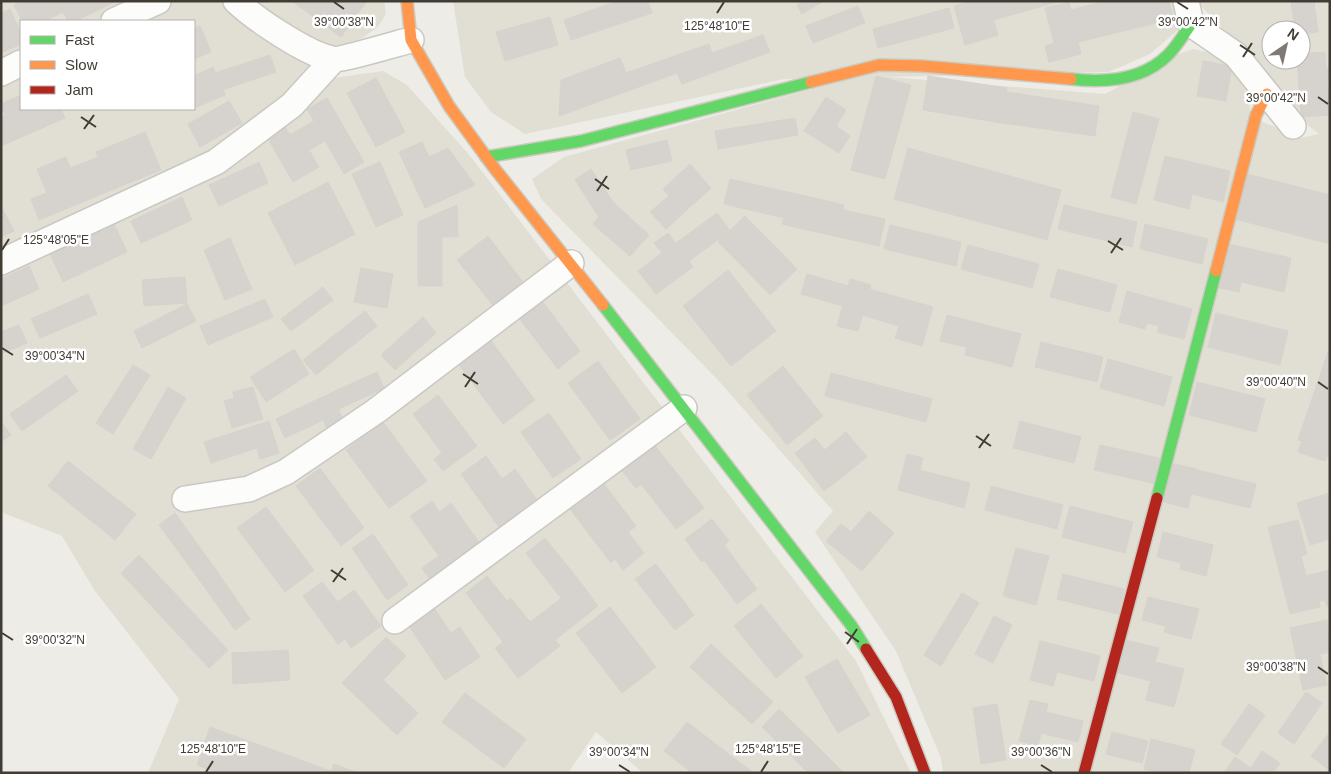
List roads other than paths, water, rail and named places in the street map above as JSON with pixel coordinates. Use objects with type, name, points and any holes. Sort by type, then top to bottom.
[{"type":"street","points":[[116,20],[158,1]]},
{"type":"street","points":[[236,1],[248,13],[295,43],[333,60]]},
{"type":"street","points":[[406,1],[411,40],[449,106],[486,157],[571,263],[851,625],[896,698],[924,773]]},
{"type":"street","points":[[486,157],[581,141],[879,65],[922,66],[1099,82],[1144,73],[1168,55],[1188,13],[1236,55],[1293,126]]},
{"type":"street","points":[[1,262],[216,162],[292,105],[333,60],[411,40]]},
{"type":"street","points":[[1,72],[20,63]]},
{"type":"street","points":[[1084,773],[1175,434],[1256,115],[1267,94]]},
{"type":"street","points":[[185,499],[249,489],[286,472],[376,411],[571,263]]},
{"type":"street","points":[[395,622],[684,408]]}]
